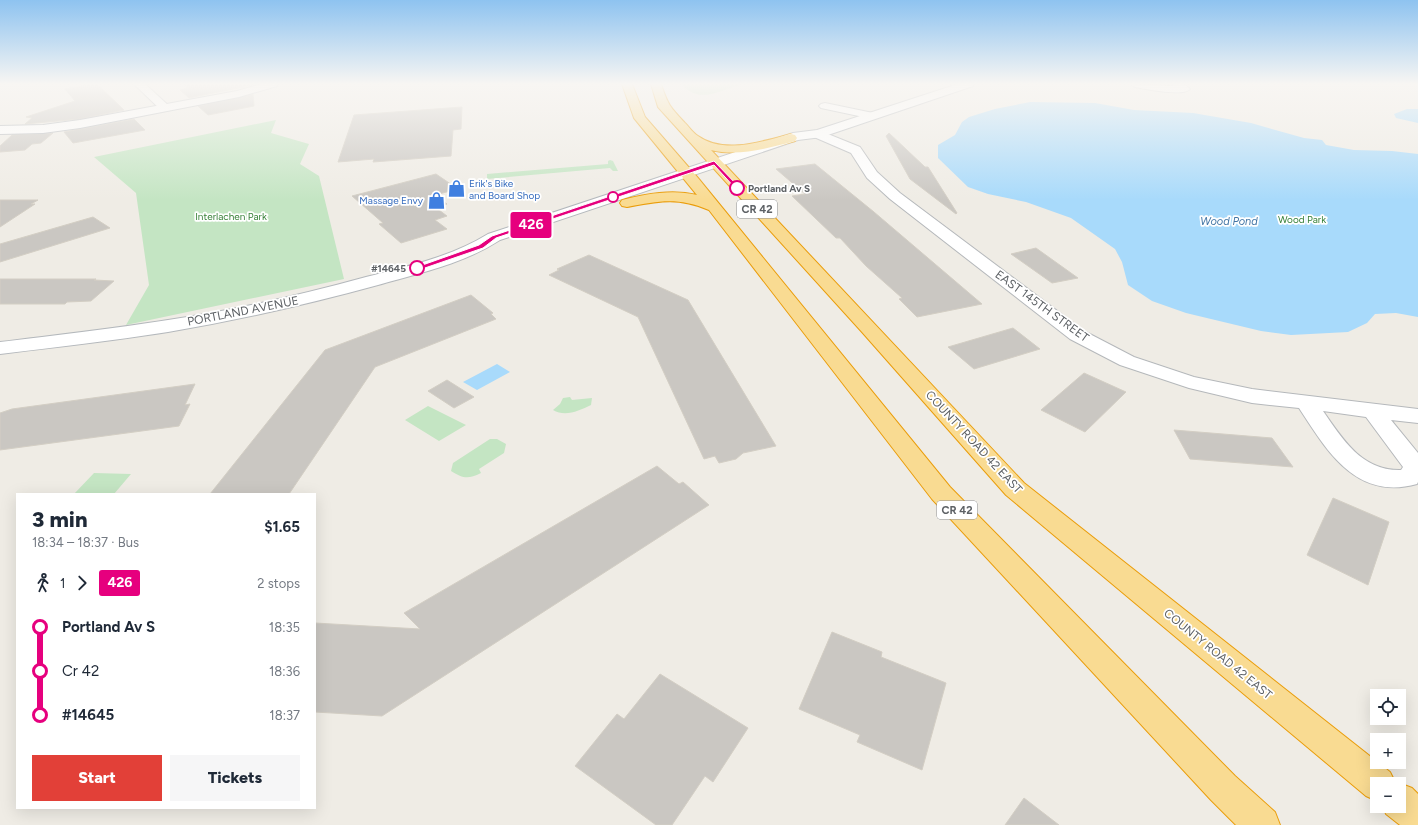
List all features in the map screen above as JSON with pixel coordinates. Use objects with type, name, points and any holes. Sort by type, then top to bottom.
[{"type":"highway","name":"CR 42","points":[[644,122],[690,176],[941,493],[1223,788],[1262,825]]},
{"type":"highway","name":"COUNTY ROAD 42 EAST","points":[[678,122],[869,328],[1015,489],[1370,777]]},
{"type":"highway","points":[[691,137],[710,147],[734,150],[791,138]]},
{"type":"highway","points":[[627,203],[672,195],[698,200],[716,209]]},
{"type":"highway","points":[[1406,808],[1418,817]]},
{"type":"street","points":[[0,130],[43,129],[88,122]]},
{"type":"street","name":"PORTLAND AVENUE","points":[[718,167],[791,138],[818,134],[853,122]]},
{"type":"street","name":"PORTLAND AVENUE","points":[[481,247],[494,237],[718,167],[812,140],[818,134]]},
{"type":"street","name":"EAST 145TH STREET","points":[[818,134],[856,150],[872,175],[895,196],[1077,335],[1127,361],[1189,382],[1252,396],[1418,416]]},
{"type":"street","name":"PORTLAND AVENUE","points":[[0,348],[136,331],[233,314],[316,296],[375,280],[481,247],[505,245],[627,203],[690,176]]},
{"type":"street","points":[[1306,402],[1342,456],[1367,473],[1391,481],[1408,478],[1415,466],[1373,411]]},
{"type":"green space","name":"Interlachen Park","points":[[264,122],[275,122],[271,133],[309,144],[300,164],[319,176],[344,279],[126,325],[149,285],[136,193],[94,157]]},
{"type":"green space","points":[[608,161],[613,161],[618,171],[613,171],[610,168],[487,179],[487,174],[608,164]]},
{"type":"green space","points":[[570,397],[572,400],[592,398],[591,405],[577,411],[567,413],[553,410],[560,404],[563,398]]},
{"type":"green space","points":[[428,406],[466,425],[439,441],[405,420]]},
{"type":"green space","points":[[490,439],[497,439],[506,444],[504,453],[479,469],[481,473],[472,477],[465,477],[451,471],[453,463]]},
{"type":"green space","points":[[94,473],[131,474],[115,493],[75,493]]},
{"type":"water","name":"Wood Pond","points":[[962,122],[1248,122],[1304,138],[1322,140],[1326,145],[1354,150],[1392,151],[1418,154],[1418,317],[1396,313],[1375,314],[1367,323],[1348,332],[1291,335],[1261,331],[1186,313],[1152,301],[1128,285],[1122,262],[1115,249],[1071,218],[1026,202],[988,194],[968,187],[938,158],[938,145],[955,135]]},
{"type":"water","points":[[497,364],[510,372],[477,390],[463,382]]},
{"type":"building","points":[[27,122],[42,122],[25,124]]},
{"type":"building","points":[[115,122],[138,122],[145,130],[73,143],[64,132]]},
{"type":"building","points":[[351,122],[461,122],[461,129],[453,130],[451,156],[373,162],[374,159],[338,162]]},
{"type":"building","points":[[53,133],[41,143],[32,144],[25,150],[0,152],[0,146],[12,135]]},
{"type":"building","points":[[889,133],[925,167],[928,167],[957,213],[956,214],[910,179],[886,136]]},
{"type":"building","points":[[815,164],[982,304],[917,317],[899,299],[902,298],[866,266],[840,238],[836,238],[792,196],[805,194],[776,169]]},
{"type":"building","points":[[436,174],[458,189],[435,195],[447,204],[435,207],[447,216],[435,220],[447,229],[401,243],[379,224],[383,223],[352,196]]},
{"type":"building","points":[[0,200],[38,200],[31,204],[35,204],[0,227]]},
{"type":"building","points":[[93,217],[110,228],[0,262],[0,244]]},
{"type":"building","points":[[1036,248],[1078,278],[1052,283],[1011,254]]},
{"type":"building","points":[[589,255],[688,300],[776,446],[743,453],[736,459],[719,463],[715,456],[704,459],[638,317],[549,275],[559,270],[557,269]]},
{"type":"building","points":[[0,279],[96,279],[94,280],[114,281],[91,301],[67,302],[65,304],[0,304]]},
{"type":"building","points":[[471,295],[493,313],[491,314],[496,319],[375,367],[290,493],[211,493],[325,350]]},
{"type":"building","points":[[1013,328],[1040,349],[974,369],[948,347]]},
{"type":"building","points":[[1084,373],[1126,392],[1085,432],[1041,410]]},
{"type":"building","points":[[447,380],[474,397],[454,408],[428,391]]},
{"type":"building","points":[[195,384],[185,405],[190,404],[179,426],[0,450],[0,413],[12,409]]},
{"type":"building","points":[[1174,430],[1272,438],[1293,467],[1190,459]]},
{"type":"building","points":[[657,466],[679,484],[683,482],[709,505],[382,716],[316,712],[316,623],[420,629],[404,613]]},
{"type":"building","points":[[1333,498],[1389,522],[1368,585],[1307,555]]},
{"type":"building","points":[[832,632],[882,652],[881,657],[946,683],[922,770],[857,742],[860,735],[799,709]]},
{"type":"building","points":[[660,674],[748,728],[713,782],[705,776],[672,825],[656,825],[575,766],[617,714],[624,719]]},
{"type":"building","points":[[1024,798],[1059,825],[1005,825]]},
{"type":"bus line","name":"426","points":[[417,268],[481,247],[494,237],[714,163],[737,188]]},
{"type":"place","name":"Portland Av S","points":[[737,188]]},
{"type":"place","name":"Erik's Bike and Board Shop","points":[[456,189]]},
{"type":"place","name":"Massage Envy","points":[[436,200]]},
{"type":"place","name":"#14645","points":[[417,268]]},
{"type":"park label","name":"Wood Park","points":[[1302,219]]}]
